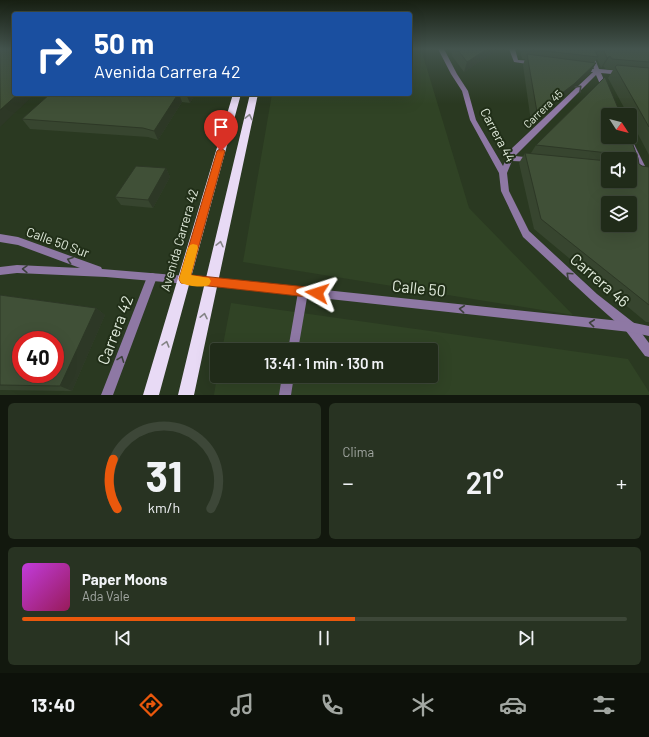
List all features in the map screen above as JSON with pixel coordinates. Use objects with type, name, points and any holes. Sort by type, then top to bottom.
[{"type":"highway","name":"Avenida Carrera 42","points":[[151,395],[236,96]]},
{"type":"highway","points":[[186,395],[254,96]]},
{"type":"street","name":"Carrera 44","points":[[451,67],[465,91],[473,120],[503,173],[505,191],[526,234]]},
{"type":"street","points":[[596,67],[608,96]]},
{"type":"street","points":[[574,68],[626,74]]},
{"type":"street","name":"Carrera 45","points":[[503,173],[513,152],[597,71]]},
{"type":"street","points":[[630,144],[643,172]]},
{"type":"street","points":[[510,158],[540,162]]},
{"type":"street","name":"Carrera 46","points":[[526,234],[630,328],[649,352]]},
{"type":"street","name":"Calle 50 Sur","points":[[0,238],[18,241],[106,273]]},
{"type":"street","name":"Calle 50 Sur","points":[[0,271],[16,269],[106,273],[184,279]]},
{"type":"street","name":"Carrera 42","points":[[107,395],[152,277]]},
{"type":"street","name":"Calle 50","points":[[184,279],[649,331]]},
{"type":"street","points":[[294,343],[303,292]]},
{"type":"street","points":[[285,395],[287,383]]},
{"type":"shaded area","points":[[412,67],[427,67],[469,208],[573,315],[243,262],[272,96],[412,96]]},
{"type":"shaded area","points":[[231,303],[628,359],[649,392],[649,395],[214,395],[216,383],[438,383],[438,343],[223,343]]},
{"type":"building","points":[[0,67],[12,67],[12,96],[16,96],[0,110]]},
{"type":"building","points":[[529,67],[591,67],[574,84],[537,112]]},
{"type":"building","points":[[615,67],[649,68],[649,127]]},
{"type":"building","points":[[605,77],[618,108],[601,108],[601,144],[633,144],[636,152],[601,152],[536,145]]},
{"type":"building","points":[[48,96],[177,96],[154,131],[143,128],[22,119]]},
{"type":"building","points":[[525,153],[601,160],[601,188],[637,188],[637,155],[639,164],[649,167],[649,305],[541,219]]},
{"type":"building","points":[[136,166],[166,168],[148,200],[115,197]]},
{"type":"building","points":[[0,295],[96,308],[64,377],[64,331],[12,331],[12,383],[61,383],[60,386],[0,385]]},
{"type":"slow traffic","points":[[193,248],[184,279],[205,281]]},
{"type":"route","points":[[221,151],[184,279],[317,293]]}]
